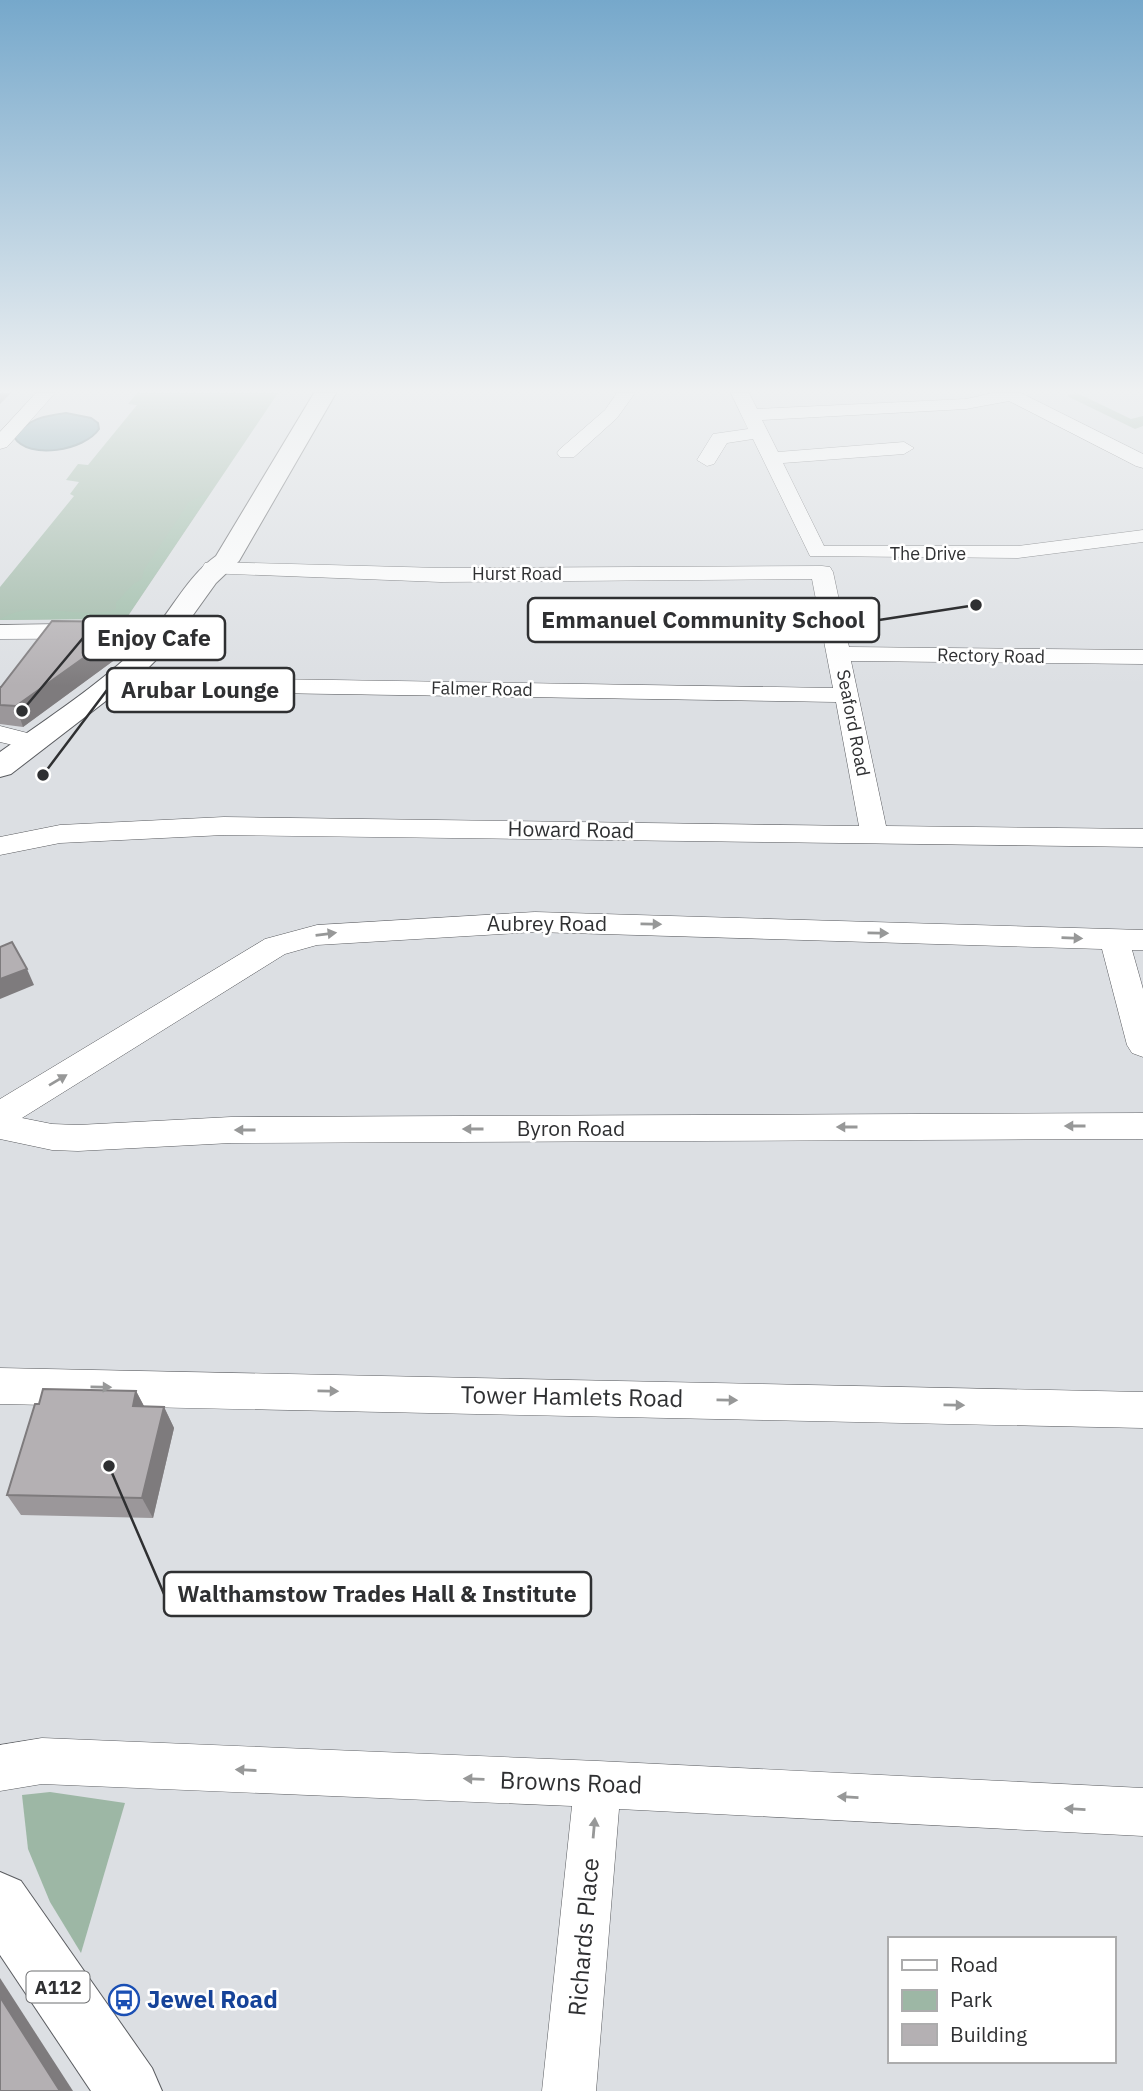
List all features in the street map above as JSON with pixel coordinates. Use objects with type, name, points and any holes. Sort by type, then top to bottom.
[{"type":"main road","points":[[213,568],[205,560],[250,491]]},
{"type":"main road","points":[[0,767],[118,678],[168,633],[213,568],[226,561],[267,491]]},
{"type":"main road","name":"A112","points":[[0,1902],[129,2091]]},
{"type":"street","name":"The Drive","points":[[787,491],[817,552],[1018,552],[1143,536]]},
{"type":"street","name":"Hurst Road","points":[[213,568],[441,575],[822,572]]},
{"type":"street","name":"Seaford Road","points":[[822,572],[874,833]]},
{"type":"street","points":[[0,632],[140,630],[168,633]]},
{"type":"street","name":"Rectory Road","points":[[839,654],[1143,657]]},
{"type":"street","name":"Falmer Road","points":[[118,678],[140,684],[847,695]]},
{"type":"street","points":[[0,734],[34,742]]},
{"type":"street","name":"Howard Road","points":[[0,846],[60,834],[224,826],[1143,838]]},
{"type":"street","name":"Aubrey Road","points":[[0,1115],[275,946],[317,935],[535,922],[1129,941]]},
{"type":"street","points":[[1129,941],[1143,1045]]},
{"type":"street","name":"Byron Road","points":[[0,1126],[52,1137],[78,1138],[231,1130],[1143,1126]]},
{"type":"street","name":"Tower Hamlets Road","points":[[16,1386],[1143,1410]]},
{"type":"street","name":"Browns Road","points":[[0,1768],[42,1761],[598,1784],[1143,1812]]},
{"type":"street","name":"Richards Place","points":[[569,2091],[598,1784]]},
{"type":"green space","points":[[73,491],[212,491],[126,619],[0,620],[0,587],[74,496],[70,494]]},
{"type":"green space","points":[[202,495],[208,496],[126,618],[0,620],[12,613],[26,610],[89,613],[116,609],[116,603],[132,585],[142,579],[144,570],[189,502]]},
{"type":"green space","points":[[50,1792],[125,1803],[81,1953],[50,1902],[28,1849],[22,1795]]},
{"type":"building","points":[[52,621],[134,622],[16,706],[0,705],[0,687]]},
{"type":"building","points":[[12,942],[27,969],[0,979],[0,947]]},
{"type":"building","points":[[43,1389],[136,1391],[133,1406],[164,1407],[142,1498],[7,1495],[35,1404],[39,1404]]},
{"type":"building","points":[[0,1997],[60,2091],[0,2091]]},
{"type":"place","name":"Emmanuel Community School","points":[[976,605]]},
{"type":"place","name":"Enjoy Cafe","points":[[22,711]]},
{"type":"place","name":"Arubar Lounge","points":[[43,775]]},
{"type":"place","name":"Walthamstow Trades Hall & Institute","points":[[109,1466]]},
{"type":"place","name":"Jewel Road","points":[[124,2000]]}]
